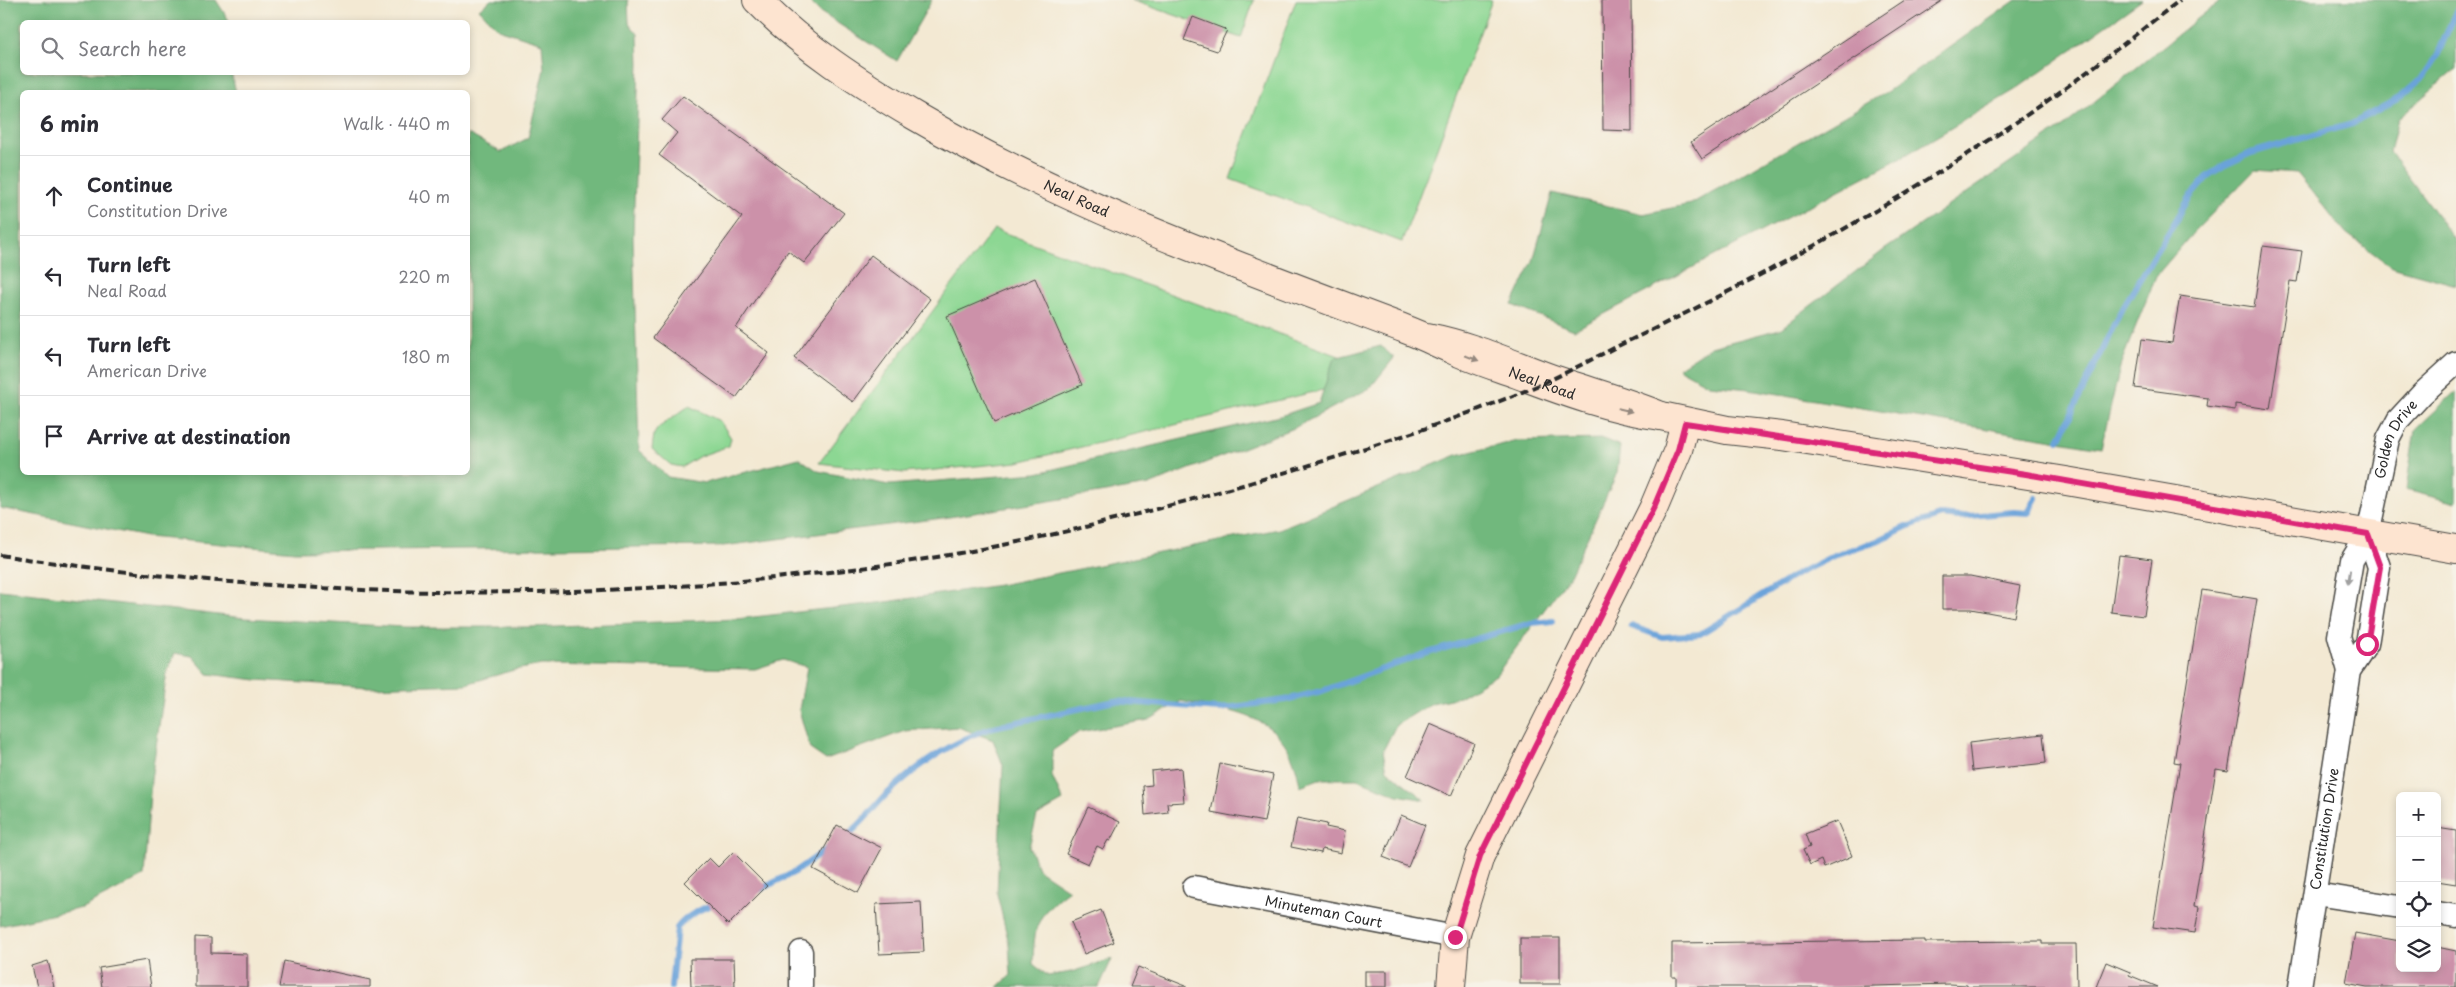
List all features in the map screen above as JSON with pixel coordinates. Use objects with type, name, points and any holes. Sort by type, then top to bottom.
[{"type":"street","name":"Neal Road","points":[[757,0],[792,32],[829,61],[884,98],[994,160],[1073,198],[1285,284],[1427,337],[1451,350],[1579,396],[1627,411],[1673,420],[2050,478],[2456,549]]},
{"type":"street","name":"Golden Drive","points":[[2368,534],[2388,439],[2398,420],[2456,363]]},
{"type":"street","points":[[1451,987],[1455,937],[1480,856],[1654,507],[1678,450],[1673,420]]},
{"type":"street","name":"Constitution Drive","points":[[2300,987],[2316,894],[2349,670],[2340,636],[2352,560],[2368,534]]},
{"type":"street","name":"Minuteman Court","points":[[1194,887],[1455,937]]},
{"type":"street","points":[[2316,894],[2396,906]]},
{"type":"street","points":[[2441,914],[2456,916]]},
{"type":"street","points":[[801,952],[801,987]]},
{"type":"green space","points":[[0,0],[216,0],[229,20],[20,20],[20,75],[232,75],[235,90],[20,90],[20,475],[470,475],[470,135],[501,152],[528,138],[544,69],[542,43],[498,29],[479,9],[491,0],[628,0],[629,23],[638,34],[639,64],[633,235],[639,450],[668,477],[705,483],[799,458],[818,471],[889,485],[1037,473],[1280,416],[1319,403],[1334,358],[1381,346],[1394,358],[1370,388],[1296,427],[1149,485],[943,518],[723,546],[295,551],[147,537],[0,508]]},
{"type":"green space","points":[[808,0],[932,0],[897,61],[820,12]]},
{"type":"green space","points":[[1131,0],[1254,0],[1241,38]]},
{"type":"green space","points":[[1296,0],[1492,0],[1402,242],[1230,179]]},
{"type":"green space","points":[[2016,0],[2142,0],[2015,90],[1904,156],[1574,330],[1512,305],[1533,261],[1552,193],[1643,214],[1691,204],[1888,91]]},
{"type":"green space","points":[[2221,0],[2456,0],[2456,69],[2398,118],[2390,152],[2456,241],[2456,285],[2392,267],[2346,233],[2297,173],[2255,170],[2192,234],[2156,276],[2121,363],[2101,448],[1749,389],[1709,385],[1678,368],[1711,347],[1780,329],[1884,250],[2064,126]]},
{"type":"green space","points":[[994,229],[1350,360],[1348,384],[1018,462],[904,473],[819,463]]},
{"type":"green space","points":[[2456,391],[2456,502],[2406,489],[2415,430]]},
{"type":"green space","points":[[689,406],[720,421],[731,438],[729,446],[700,456],[682,467],[671,465],[652,449],[654,434],[658,428]]},
{"type":"green space","points":[[1603,439],[1620,446],[1617,473],[1570,575],[1496,675],[1459,697],[1432,703],[1396,725],[1383,751],[1387,770],[1425,800],[1398,795],[1357,779],[1319,779],[1300,786],[1294,762],[1285,744],[1273,731],[1259,721],[1223,709],[1181,701],[1149,720],[1079,732],[1052,751],[1052,776],[1063,801],[1037,816],[1029,847],[1039,870],[1069,890],[1050,906],[1039,921],[1036,930],[1033,964],[1048,976],[1071,972],[1112,959],[1099,987],[998,987],[1011,975],[1009,944],[997,894],[1003,765],[993,740],[958,727],[905,731],[826,760],[810,749],[799,710],[807,667],[783,660],[755,669],[542,665],[514,670],[466,684],[368,687],[257,680],[208,674],[192,656],[175,653],[167,672],[151,780],[144,876],[82,908],[0,926],[0,590],[245,618],[404,627],[531,627],[736,619],[886,602],[999,585],[1279,529],[1457,455],[1517,441]]},
{"type":"building","points":[[1602,0],[1631,0],[1632,131],[1603,130]]},
{"type":"building","points":[[1905,0],[1943,0],[1702,159],[1691,142]]},
{"type":"building","points":[[1193,17],[1227,30],[1217,51],[1184,40]]},
{"type":"building","points":[[683,96],[844,213],[804,263],[788,251],[736,328],[769,353],[736,398],[653,338],[742,217],[659,155],[677,133],[662,120]]},
{"type":"building","points":[[2263,246],[2302,251],[2297,282],[2290,281],[2270,409],[2235,404],[2235,410],[2207,406],[2208,398],[2135,388],[2142,339],[2172,343],[2180,296],[2254,307]]},
{"type":"building","points":[[871,255],[930,299],[853,402],[794,358]]},
{"type":"building","points":[[1035,278],[1082,385],[994,423],[947,316]]},
{"type":"building","points":[[2119,555],[2152,559],[2144,616],[2111,612]]},
{"type":"building","points":[[1942,576],[1970,576],[2020,586],[2014,617],[1971,609],[1942,609]]},
{"type":"building","points":[[2202,590],[2257,599],[2228,771],[2216,769],[2194,906],[2199,907],[2195,933],[2153,927],[2180,763],[2174,762]]},
{"type":"building","points":[[1430,724],[1474,743],[1451,796],[1407,776]]},
{"type":"building","points":[[2043,734],[2046,763],[1972,771],[1969,743]]},
{"type":"building","points":[[1220,764],[1273,775],[1264,822],[1211,812]]},
{"type":"building","points":[[1181,768],[1184,802],[1167,803],[1168,812],[1145,815],[1143,786],[1152,785],[1151,771]]},
{"type":"building","points":[[1088,807],[1120,822],[1110,841],[1108,840],[1103,849],[1097,846],[1088,864],[1066,854]]},
{"type":"building","points":[[1401,815],[1425,825],[1408,867],[1383,857]]},
{"type":"building","points":[[1297,818],[1327,824],[1326,827],[1345,831],[1341,853],[1322,849],[1321,853],[1291,847]]},
{"type":"building","points":[[1837,821],[1852,856],[1824,868],[1821,860],[1810,865],[1803,850],[1810,847],[1805,834]]},
{"type":"building","points":[[837,825],[882,848],[858,893],[813,869]]},
{"type":"building","points":[[2441,829],[2456,831],[2456,884],[2441,882]]},
{"type":"building","points":[[733,852],[767,886],[728,925],[685,882],[709,858],[718,867]]},
{"type":"building","points":[[921,902],[924,952],[879,954],[876,904]]},
{"type":"building","points":[[1101,910],[1114,942],[1084,954],[1071,922]]},
{"type":"building","points":[[2355,933],[2396,940],[2396,972],[2441,972],[2441,948],[2456,951],[2456,987],[2367,987],[2346,983]]},
{"type":"building","points":[[195,937],[211,938],[211,953],[247,954],[247,987],[195,987]]},
{"type":"building","points":[[1520,938],[1560,938],[1560,984],[1520,984]]},
{"type":"building","points":[[1925,940],[1925,942],[2042,941],[2042,944],[2076,944],[2077,987],[1967,987],[1967,985],[1950,984],[1836,987],[1676,987],[1676,977],[1672,977],[1672,943]]},
{"type":"building","points":[[690,959],[734,959],[735,987],[691,987]]},
{"type":"building","points":[[147,960],[151,987],[102,987],[99,968]]},
{"type":"building","points":[[48,961],[54,987],[37,987],[32,966]]},
{"type":"building","points":[[284,961],[370,980],[370,987],[279,987]]},
{"type":"building","points":[[2106,962],[2130,972],[2129,975],[2158,987],[2096,987]]},
{"type":"building","points":[[1138,967],[1186,986],[1186,987],[1130,987]]},
{"type":"building","points":[[1365,971],[1387,971],[1387,987],[1365,987]]},
{"type":"waterway","points":[[2059,440],[2120,312],[2190,197],[2209,175],[2251,153],[2352,124],[2401,97],[2422,78],[2438,54],[2456,11]]},
{"type":"waterway","points":[[1631,626],[1662,637],[1700,634],[1797,574],[1837,554],[1877,541],[1906,527],[1942,515],[1959,517],[2014,512],[2028,513],[2036,498]]},
{"type":"waterway","points":[[846,836],[889,792],[912,772],[966,738],[994,727],[1115,701],[1219,709],[1285,700],[1322,691],[1421,655],[1531,623],[1553,621]]},
{"type":"waterway","points":[[757,891],[795,872],[827,849]]},
{"type":"waterway","points":[[671,987],[677,928],[690,916],[716,903]]},
{"type":"railway","points":[[0,555],[113,570],[227,582],[340,589],[452,592],[565,591],[678,586],[792,576],[905,562],[1002,545],[1099,524],[1243,485],[1351,453],[1473,412],[1545,382],[1739,286],[1888,204],[1984,144],[2050,99],[2180,0]]},
{"type":"route","points":[[1455,937],[1480,856],[1654,507],[1678,450],[1685,423],[2026,474],[2204,507],[2368,534],[2380,567],[2367,644]]}]
